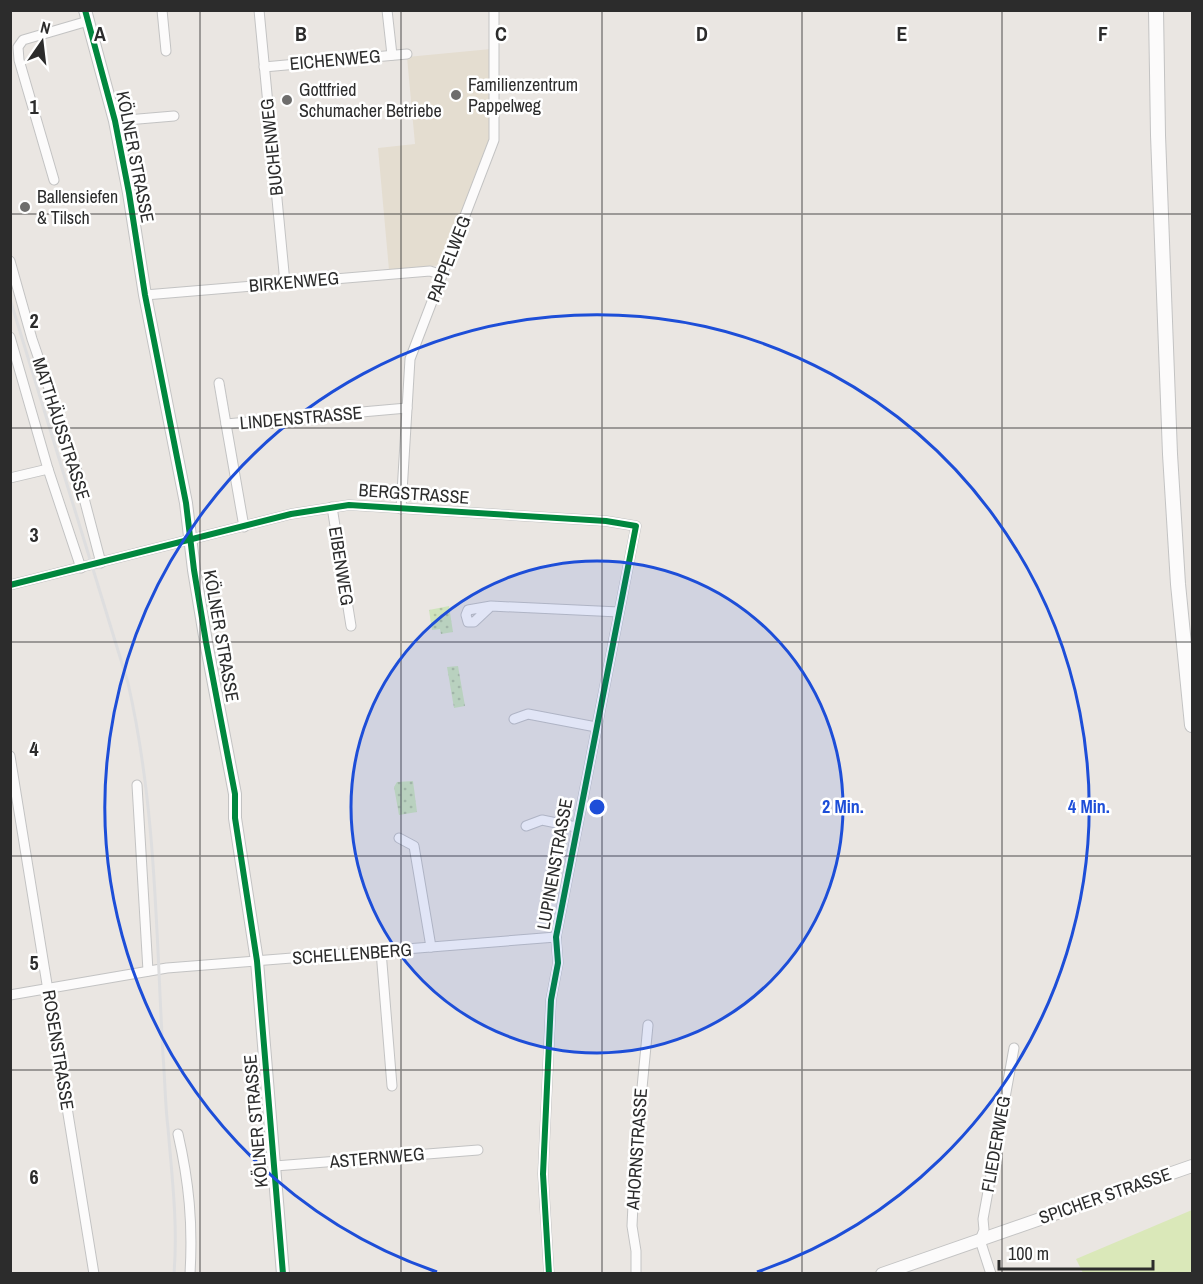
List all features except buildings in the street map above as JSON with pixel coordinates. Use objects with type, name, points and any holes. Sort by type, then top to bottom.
[{"type":"main road","points":[[1156,10],[1161,235],[1174,538],[1192,724]]},
{"type":"street","points":[[162,10],[166,51]]},
{"type":"street","name":"BUCHENWEG","points":[[259,10],[285,283]]},
{"type":"street","points":[[387,10],[392,55]]},
{"type":"street","name":"PAPPELWEG","points":[[401,509],[410,359],[494,140],[494,10]]},
{"type":"street","points":[[54,180],[18,47],[23,40],[87,16]]},
{"type":"street","name":"KÖLNER STRASSE","points":[[87,16],[115,120],[129,193],[145,295],[186,503],[206,642],[235,794],[236,818],[257,961],[283,1274]]},
{"type":"street","name":"EICHENWEG","points":[[264,67],[406,54]]},
{"type":"street","points":[[115,120],[174,116]]},
{"type":"street","name":"MATTHÄUSSTRASSE","points":[[10,261],[32,339],[75,464],[101,563]]},
{"type":"street","name":"BIRKENWEG","points":[[145,295],[430,271],[442,275]]},
{"type":"street","points":[[10,337],[48,469],[81,568]]},
{"type":"street","points":[[219,383],[226,424]]},
{"type":"street","name":"LINDENSTRASSE","points":[[244,527],[226,424],[407,408]]},
{"type":"street","points":[[10,478],[48,469]]},
{"type":"street","name":"BERGSTRASSE","points":[[10,585],[291,514],[349,505],[606,521],[636,526],[627,570]]},
{"type":"street","name":"EIBENWEG","points":[[332,507],[351,626]]},
{"type":"street","name":"LUPINENSTRASSE","points":[[549,1274],[543,1174],[551,1000],[558,963],[556,937],[627,570]]},
{"type":"street","points":[[491,606],[619,612]]},
{"type":"street","points":[[514,719],[528,714],[596,726]]},
{"type":"street","name":"ROSENSTRASSE","points":[[10,756],[94,1274]]},
{"type":"street","points":[[137,785],[148,971]]},
{"type":"street","name":"LUPINENSTRASSE","points":[[526,826],[542,820],[576,827]]},
{"type":"street","points":[[399,838],[414,846],[430,948]]},
{"type":"street","name":"SCHELLENBERG","points":[[10,995],[148,971],[556,937]]},
{"type":"street","points":[[381,951],[392,1086]]},
{"type":"street","name":"AHORNSTRASSE","points":[[636,1274],[633,1226],[635,1161],[648,1025]]},
{"type":"street","name":"FLIEDERWEG","points":[[980,1240],[984,1230],[982,1219],[1014,1048]]},
{"type":"street","points":[[178,1134],[188,1178],[190,1274]]},
{"type":"street","name":"ASTERNWEG","points":[[275,1166],[478,1150]]},
{"type":"street","name":"SPICHER STRASSE","points":[[882,1274],[1192,1166]]},
{"type":"street","points":[[980,1240],[991,1274]]},
{"type":"shaded area","points":[[491,49],[491,139],[443,265],[389,270],[378,148],[415,144],[407,57]]},
{"type":"green space","points":[[449,606],[453,632],[441,634],[440,629],[432,630],[429,610]]},
{"type":"green space","points":[[458,666],[465,706],[454,708],[447,667]]},
{"type":"green space","points":[[413,781],[417,812],[399,815],[394,787],[397,782]]},
{"type":"green space","points":[[1192,1210],[1192,1273],[1083,1273],[1076,1259]]},
{"type":"railway","points":[[10,299],[128,683],[137,729],[150,822],[174,1201],[174,1274]]},
{"type":"cycle path","points":[[85,10],[115,121],[129,193],[145,295],[186,503],[206,642],[235,794],[235,818],[257,961],[283,1274]]},
{"type":"cycle path","points":[[10,585],[291,514],[349,505],[606,521],[636,526],[556,937],[558,963],[551,1000],[543,1174],[549,1274]]},
{"type":"place","name":"Familienzentrum Pappelweg","points":[[456,95]]},
{"type":"place","name":"Gottfried Schumacher Betriebe","points":[[287,100]]},
{"type":"place","name":"Ballensiefen & Tilsch","points":[[25,207]]}]
